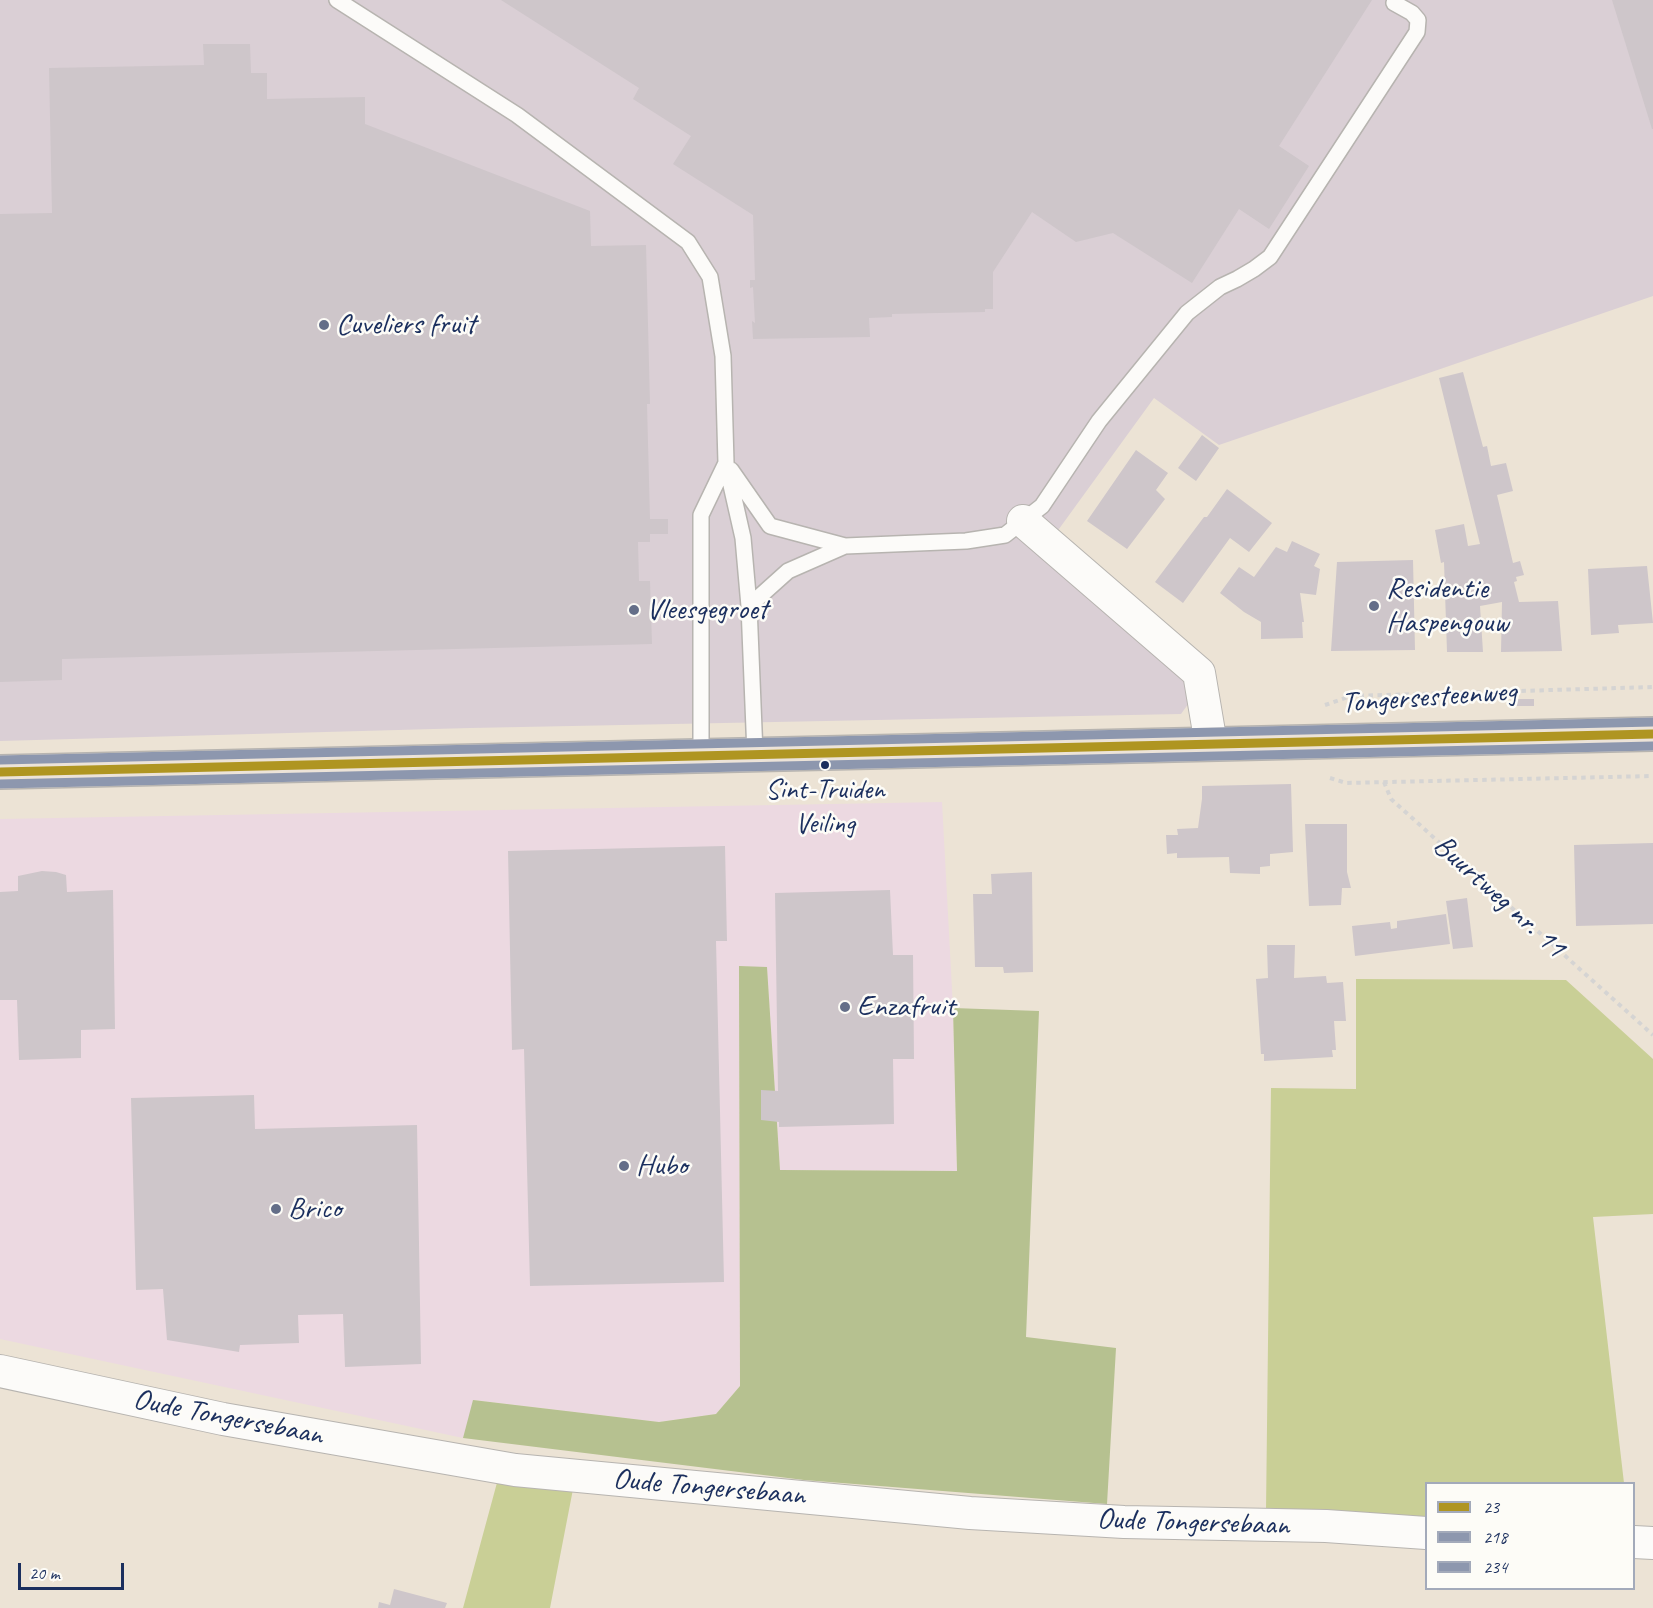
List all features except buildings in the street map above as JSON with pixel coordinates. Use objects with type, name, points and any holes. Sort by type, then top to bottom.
[{"type":"main road","name":"Tongersesteenweg","points":[[0,772],[1653,734]]},
{"type":"street","points":[[1023,521],[1199,672],[1211,744]]},
{"type":"street","name":"Oude Tongersebaan","points":[[0,1371],[223,1419],[514,1470],[970,1513],[1124,1522],[1326,1526],[1425,1533]]},
{"type":"street","points":[[1635,1542],[1653,1543]]},
{"type":"lane","points":[[337,0],[517,115],[688,242],[710,278],[723,356],[726,463],[743,538],[749,606],[755,754]]},
{"type":"lane","points":[[726,463],[770,526],[846,546],[966,541],[1005,535],[1042,506],[1099,420],[1187,313],[1220,287],[1254,269],[1270,257],[1417,32],[1418,20],[1412,13],[1394,3],[1396,0]]},
{"type":"lane","points":[[701,755],[701,515],[726,463]]},
{"type":"lane","points":[[749,606],[788,571],[846,546]]},
{"type":"path","name":"Tongersesteenweg","points":[[1318,707],[1351,696],[1653,687]]},
{"type":"path","name":"Buurtweg nr. 11","points":[[1387,739],[1384,782],[1391,799],[1653,1035]]},
{"type":"shaded area","points":[[0,0],[1653,0],[1653,296],[1219,445],[1154,398],[1043,551],[1189,681],[1191,700],[1181,714],[470,728],[0,741]]},
{"type":"shaded area","points":[[942,802],[953,1008],[957,1171],[780,1170],[767,968],[739,966],[740,1386],[716,1414],[658,1422],[474,1400],[463,1438],[0,1339],[0,819]]},
{"type":"green space","points":[[739,966],[767,967],[780,1170],[957,1171],[953,1008],[1039,1011],[1026,1337],[1116,1348],[1107,1504],[804,1480],[463,1438],[473,1400],[659,1422],[716,1414],[740,1386]]},
{"type":"green space","points":[[1356,979],[1566,980],[1653,1059],[1653,1214],[1593,1217],[1624,1482],[1425,1482],[1425,1518],[1266,1511],[1271,1088],[1356,1089]]},
{"type":"green space","points":[[498,1479],[574,1484],[550,1608],[463,1608]]},
{"type":"transit line","name":"234","points":[[0,760],[1653,722]]},
{"type":"transit line","name":"23","points":[[0,772],[1653,734]]},
{"type":"transit line","name":"218","points":[[0,784],[1653,746]]},
{"type":"place","name":"Cuveliers fruit","points":[[324,325]]},
{"type":"place","name":"Residentie Haspengouw","points":[[1374,606]]},
{"type":"place","name":"Vleesgegroet","points":[[634,610]]},
{"type":"place","name":"Sint-Truiden Veiling","points":[[825,765]]},
{"type":"place","name":"Enzafruit","points":[[845,1007]]},
{"type":"place","name":"Hubo","points":[[624,1166]]},
{"type":"place","name":"Brico","points":[[276,1209]]}]
